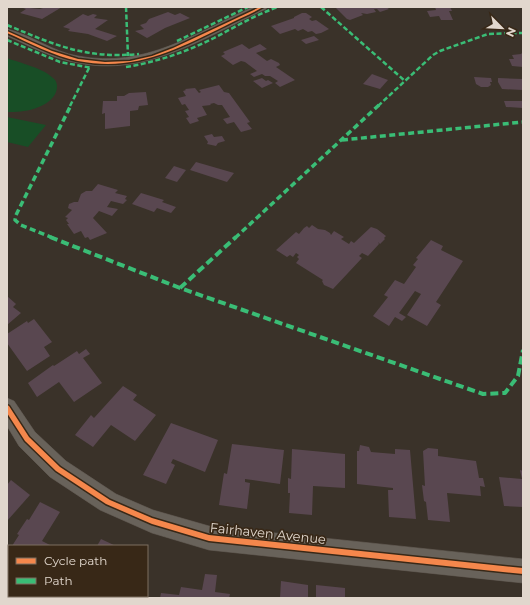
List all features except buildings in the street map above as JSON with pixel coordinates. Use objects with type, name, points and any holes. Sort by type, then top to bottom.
[{"type":"street","points":[[7,32],[78,60],[101,62],[126,61],[155,56],[177,49],[237,18],[262,7]]},
{"type":"street","name":"Fairhaven Avenue","points":[[7,408],[27,439],[58,469],[108,502],[152,521],[209,538],[523,571]]},
{"type":"green space","points":[[7,58],[49,74],[56,82],[57,86],[53,97],[42,106],[21,112],[7,112]]},
{"type":"green space","points":[[7,117],[46,125],[28,147],[7,142]]},
{"type":"marked path","points":[[126,7],[128,56]]},
{"type":"marked path","points":[[177,41],[248,7]]},
{"type":"marked path","points":[[126,67],[162,60],[180,54],[263,12],[278,7]]},
{"type":"marked path","points":[[321,7],[405,81]]},
{"type":"marked path","points":[[7,25],[56,45],[87,54],[103,56],[139,54]]},
{"type":"marked path","points":[[180,288],[433,55],[440,51],[488,34],[523,33]]},
{"type":"marked path","points":[[7,40],[60,62],[92,68]]},
{"type":"marked path","points":[[89,68],[16,215],[15,220],[21,225],[180,288],[483,394],[505,393],[518,376],[523,350]]},
{"type":"marked path","points":[[342,140],[523,122]]},
{"type":"cycle path","points":[[7,32],[69,58],[105,63],[130,62],[153,57],[174,49],[262,7]]},
{"type":"cycle path","points":[[7,408],[27,439],[58,469],[108,502],[152,521],[209,538],[523,571]]}]
